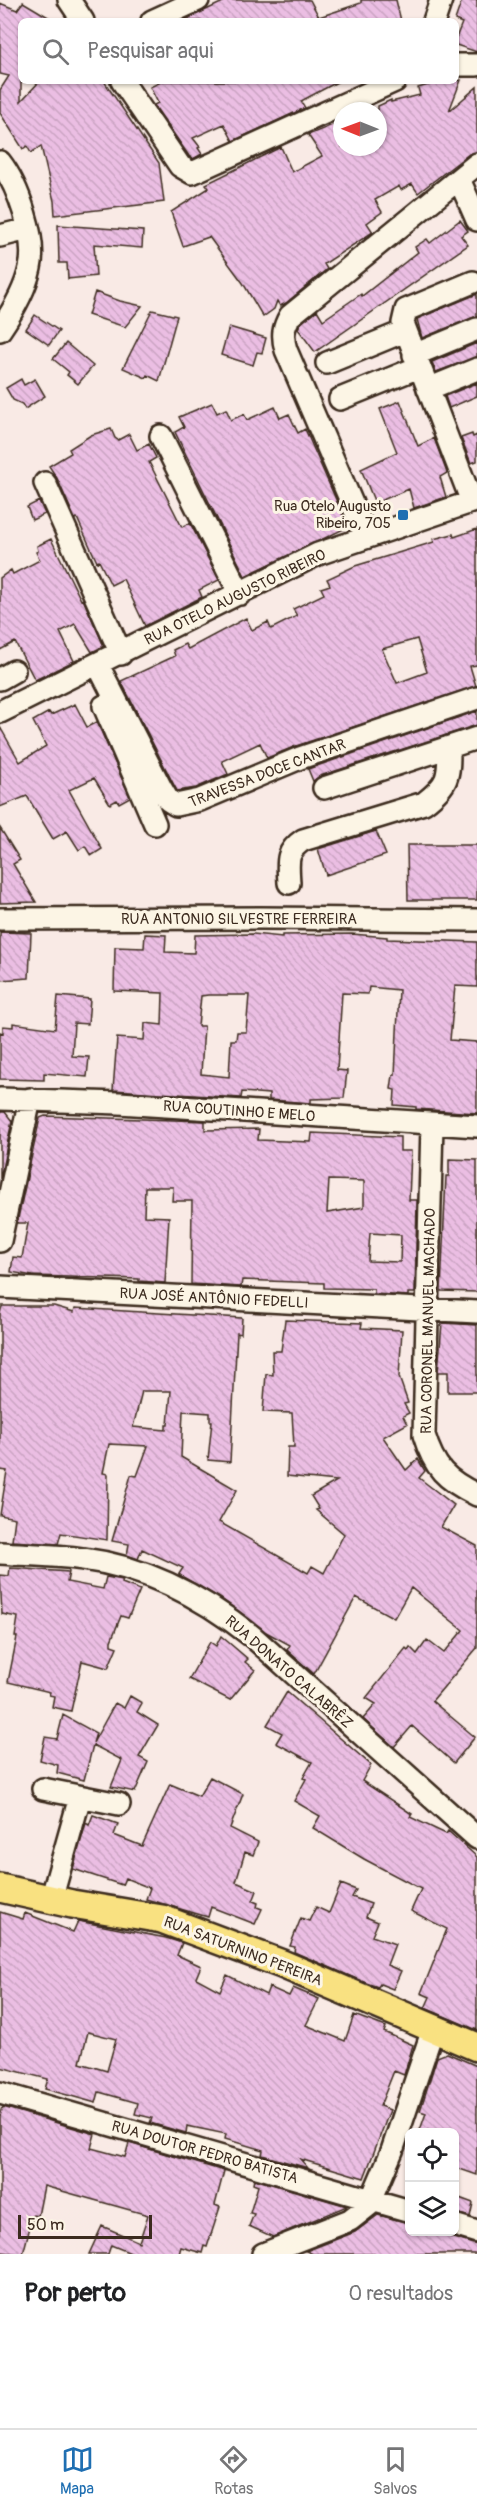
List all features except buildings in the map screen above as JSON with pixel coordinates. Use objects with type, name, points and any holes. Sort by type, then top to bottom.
[{"type":"main road","name":"RUA SATURNINO PEREIRA","points":[[0,1888],[51,1900],[162,1919],[282,1964],[477,2047]]},
{"type":"street","points":[[69,0],[81,18]]},
{"type":"street","points":[[159,18],[198,0]]},
{"type":"street","points":[[435,18],[441,0]]},
{"type":"street","points":[[459,64],[477,65]]},
{"type":"street","points":[[124,84],[180,166],[192,173],[388,84]]},
{"type":"street","points":[[0,162],[22,201],[28,230],[31,266],[17,305],[0,330]]},
{"type":"street","points":[[366,536],[286,350],[283,338],[284,326],[290,316],[477,164]]},
{"type":"street","points":[[459,178],[477,220]]},
{"type":"street","points":[[0,236],[28,230]]},
{"type":"street","points":[[473,282],[406,310],[403,323],[474,501]]},
{"type":"street","points":[[340,399],[477,329]]},
{"type":"street","points":[[327,363],[405,331]]},
{"type":"street","points":[[428,389],[477,369]]},
{"type":"street","points":[[160,436],[240,594]]},
{"type":"street","points":[[45,483],[121,654]]},
{"type":"street","name":"RUA OTELO AUGUSTO RIBEIRO","points":[[0,712],[121,654],[318,554],[474,501]]},
{"type":"street","points":[[92,668],[112,723],[155,824]]},
{"type":"street","name":"TRAVESSA DOCE CANTAR","points":[[92,668],[168,800],[176,805],[200,800],[300,758],[477,698]]},
{"type":"street","points":[[324,789],[477,738]]},
{"type":"street","points":[[289,883],[288,861],[292,848],[303,840],[424,802],[440,791],[449,776],[449,747]]},
{"type":"street","name":"RUA ANTONIO SILVESTRE FERREIRA","points":[[0,919],[477,920]]},
{"type":"street","name":"RUA COUTINHO E MELO","points":[[0,1099],[477,1126]]},
{"type":"street","points":[[0,1241],[30,1099]]},
{"type":"street","name":"RUA CORONEL MANUEL MACHADO","points":[[432,1124],[424,1435],[430,1453],[440,1471],[455,1484],[477,1495]]},
{"type":"street","name":"RUA JOSÉ ANTÔNIO FEDELLI","points":[[0,1287],[477,1312]]},
{"type":"street","name":"RUA DONATO CALABRÊZ","points":[[0,1552],[83,1558],[108,1563],[140,1572],[187,1592],[228,1617],[253,1637],[477,1838]]},
{"type":"street","points":[[43,1790],[119,1804]]},
{"type":"street","points":[[51,1900],[81,1797]]},
{"type":"street","points":[[263,2254],[350,2220],[364,2211],[373,2200],[433,2029]]},
{"type":"street","name":"RUA DOUTOR PEDRO BATISTA","points":[[0,2093],[405,2210]]},
{"type":"street","points":[[459,2227],[477,2232]]},
{"type":"place","name":"Rua Otelo Augusto Ribeiro, 705","points":[[403,515]]}]
